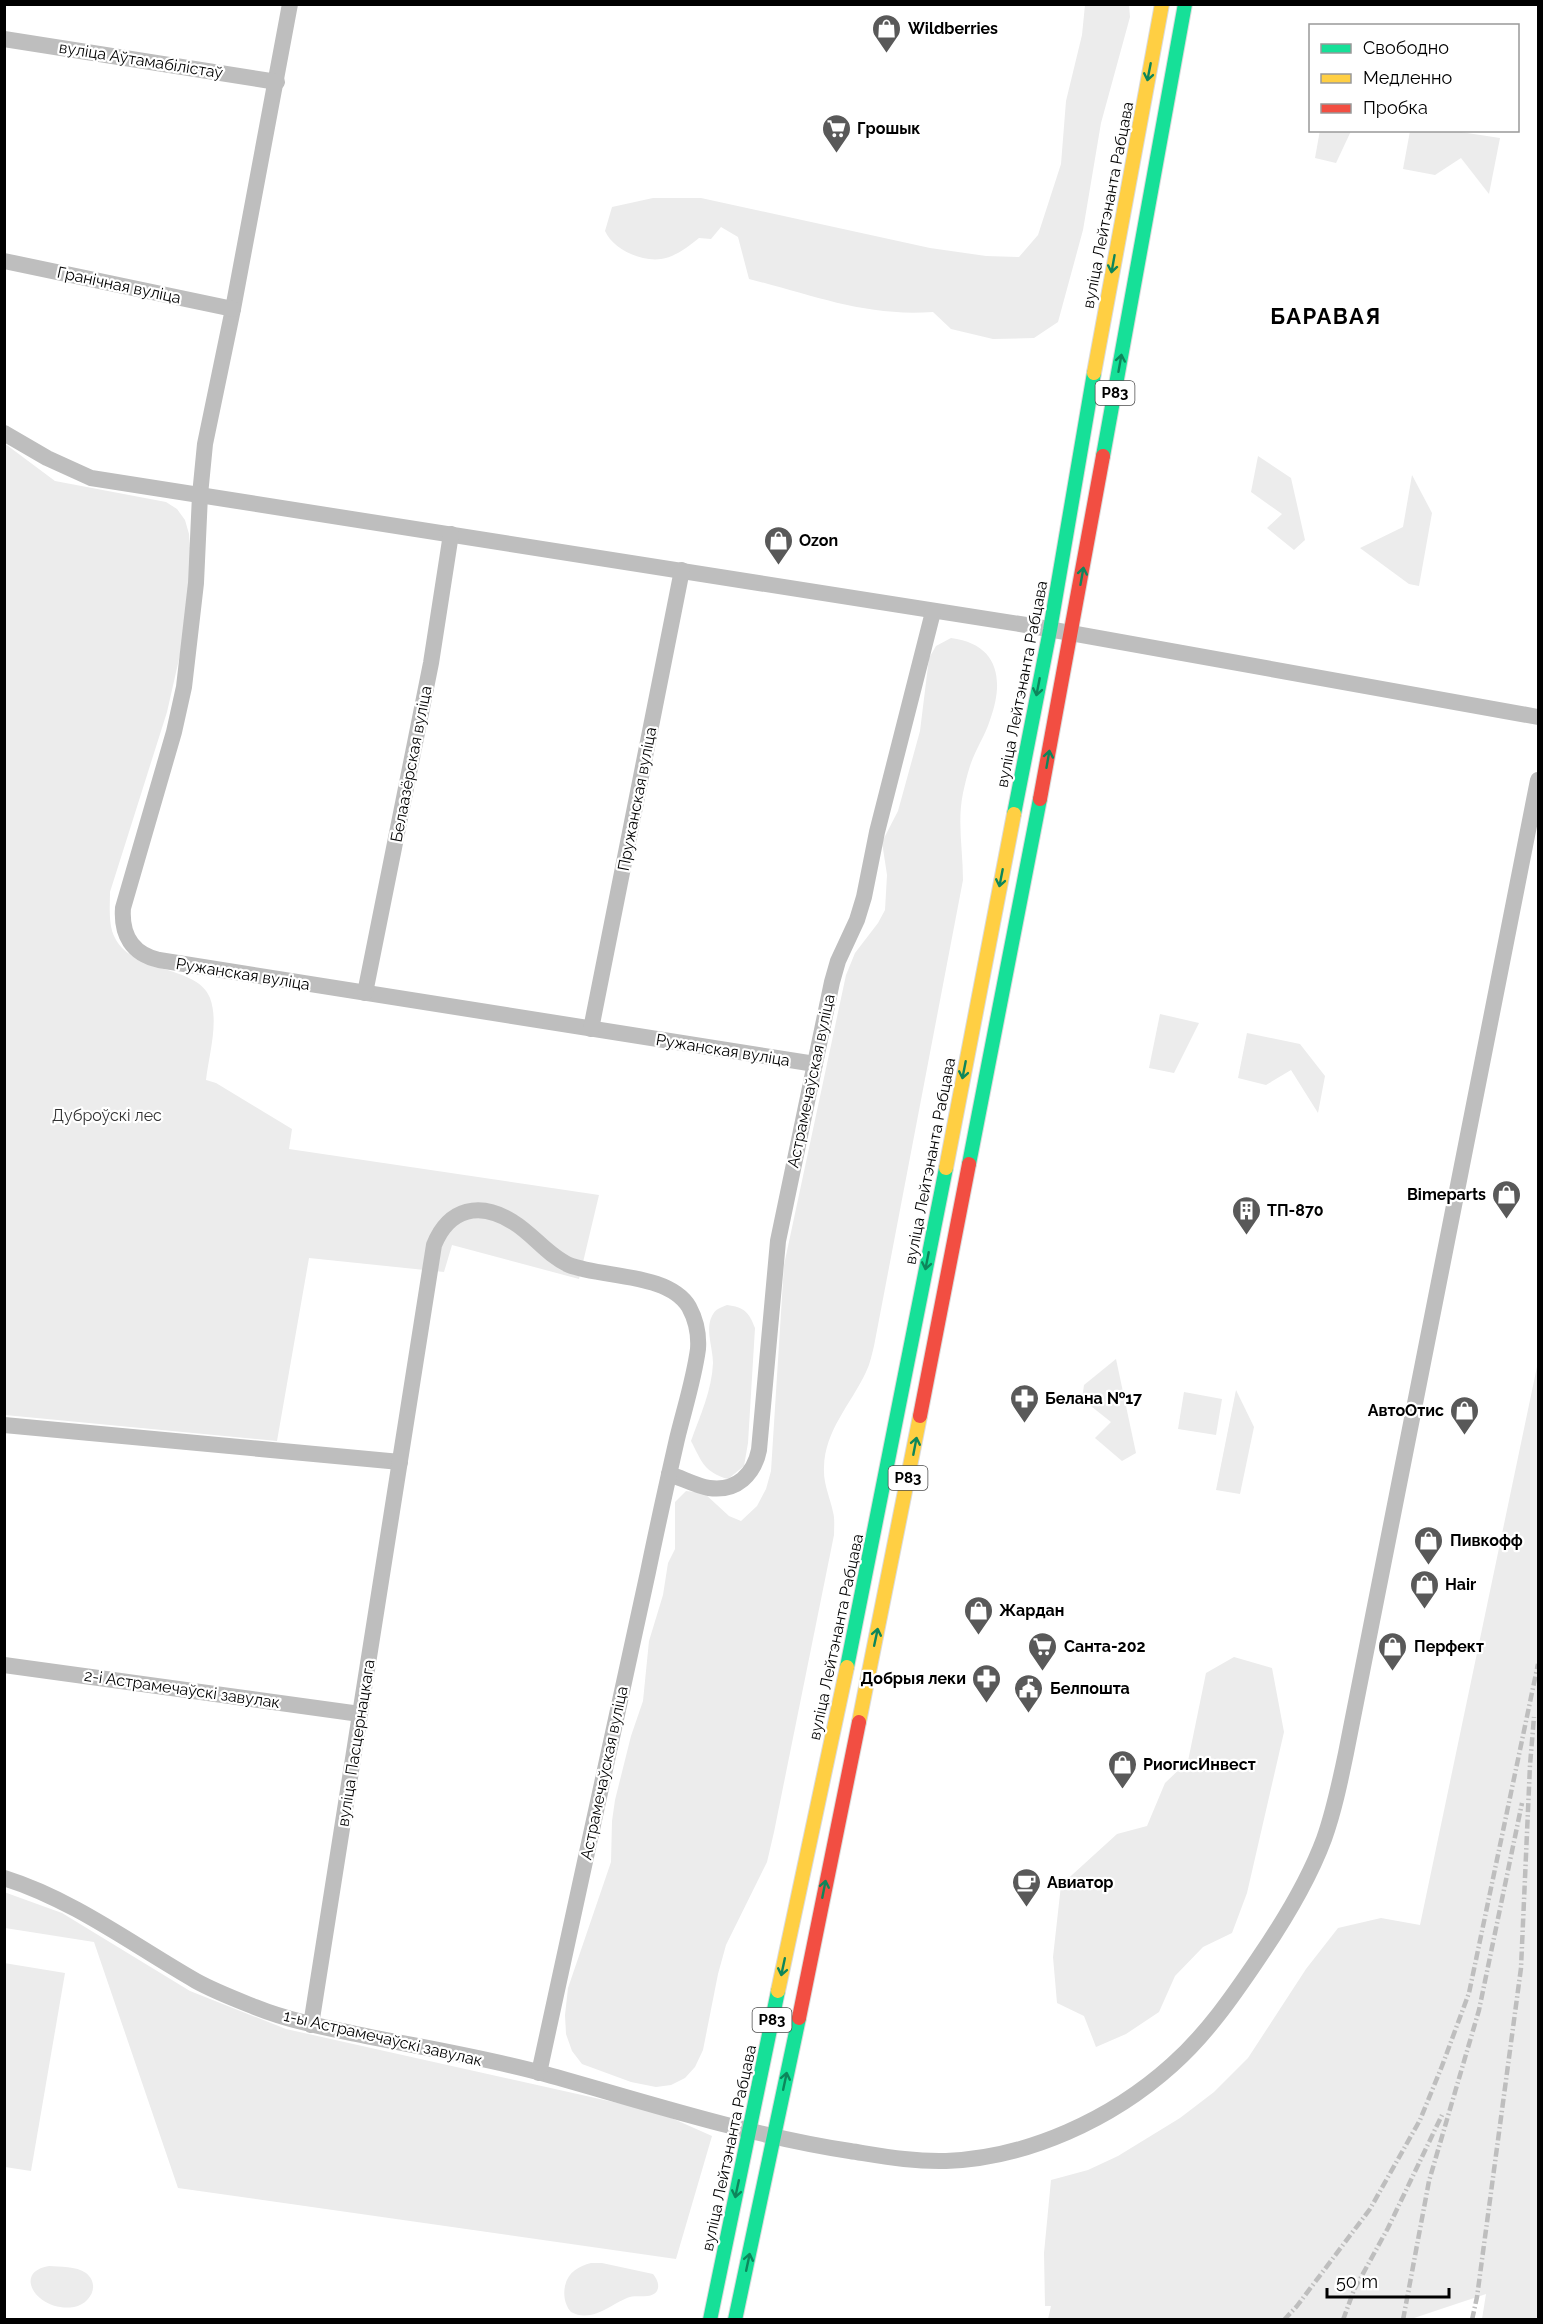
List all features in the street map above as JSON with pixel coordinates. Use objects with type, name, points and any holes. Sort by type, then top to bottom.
[{"type":"highway","name":"вуліца Лейтэнанта Рабцава","points":[[710,2319],[863,1593],[1050,630],[1098,350],[1161,10]]},
{"type":"highway","name":"Р83","points":[[735,2319],[890,1570],[1072,634],[1184,12]]},
{"type":"street","name":"Ружанская вуліца","points":[[290,4],[233,309],[205,444],[196,583],[184,687],[171,741],[123,908],[124,930],[128,941],[136,951],[147,957],[815,1064]]},
{"type":"street","points":[[1161,10],[1184,12]]},
{"type":"street","name":"вуліца Аўтамабілістаў","points":[[4,39],[276,82]]},
{"type":"street","name":"Гранічная вуліца","points":[[4,261],[233,309]]},
{"type":"street","points":[[4,433],[47,458],[91,478],[1050,630],[1539,717]]},
{"type":"street","name":"Белаазёрская вуліца","points":[[365,993],[431,663],[451,534]]},
{"type":"street","name":"Пружанская вуліца","points":[[591,1029],[682,570]]},
{"type":"street","name":"Астрамечаўская вуліца","points":[[669,1474],[710,1488],[722,1488],[737,1484],[750,1474],[756,1464],[778,1241],[838,961],[857,920],[864,897],[877,832],[933,612]]},
{"type":"street","name":"1-ы Астрамечаўскі завулак","points":[[4,1878],[60,1900],[200,1983],[260,2008],[311,2025],[539,2073],[773,2138],[881,2157],[946,2161],[977,2158],[1015,2150],[1066,2132],[1137,2093],[1180,2057],[1203,2034],[1227,2002],[1272,1938],[1296,1898],[1324,1839],[1344,1763],[1539,780]]},
{"type":"street","name":"вуліца Пасцернацкага","points":[[311,2025],[434,1245],[440,1231],[449,1220],[461,1213],[476,1210],[490,1212],[516,1224],[555,1258],[570,1265],[652,1283]]},
{"type":"street","name":"Астрамечаўская вуліца","points":[[539,2073],[669,1474],[696,1361],[698,1332],[695,1319],[677,1293],[652,1283]]},
{"type":"street","points":[[4,1425],[400,1462]]},
{"type":"street","name":"2-і Астрамечаўскі завулак","points":[[4,1665],[360,1714]]},
{"type":"green space","points":[[1085,5],[1129,5],[1130,17],[1101,123],[1083,230],[1058,322],[1034,338],[993,339],[951,329],[933,312],[908,313],[862,308],[749,279],[738,237],[721,227],[711,239],[699,238],[676,254],[661,259],[637,256],[621,249],[605,231],[612,207],[653,198],[701,198],[930,248],[986,256],[1019,257],[1038,235],[1061,164],[1066,101],[1082,35]]},
{"type":"green space","points":[[1320,132],[1351,132],[1336,163],[1315,158]]},
{"type":"green space","points":[[1410,132],[1461,132],[1500,138],[1489,194],[1461,158],[1435,175],[1403,169]]},
{"type":"green space","name":"Дуброўскі лес","points":[[4,443],[55,481],[166,502],[177,509],[185,520],[189,534],[191,562],[184,637],[167,712],[110,892],[110,915],[115,938],[124,950],[136,958],[193,980],[203,987],[210,998],[214,1017],[206,1080],[216,1083],[292,1129],[289,1149],[599,1195],[579,1279],[452,1245],[444,1272],[309,1258],[277,1441],[5,1415]]},
{"type":"green space","points":[[1258,456],[1291,478],[1305,540],[1294,550],[1267,528],[1282,514],[1251,492]]},
{"type":"green space","points":[[1412,475],[1432,513],[1419,586],[1409,584],[1360,548],[1403,527]]},
{"type":"green space","points":[[951,638],[967,642],[988,656],[997,678],[995,705],[972,760],[963,793],[960,825],[963,880],[874,1346],[867,1369],[834,1429],[825,1454],[825,1479],[834,1515],[834,1535],[774,1832],[767,1862],[726,1945],[703,2050],[695,2067],[685,2078],[671,2085],[656,2087],[631,2082],[582,2064],[572,2051],[566,2034],[565,2015],[568,1988],[611,1862],[615,1800],[631,1736],[643,1701],[649,1641],[663,1595],[668,1563],[675,1549],[675,1502],[686,1491],[704,1493],[729,1516],[741,1521],[757,1506],[766,1489],[771,1471],[784,1265],[846,975],[855,953],[885,910],[887,875],[882,842],[898,811],[920,731],[929,658],[936,646]]},
{"type":"green space","points":[[1160,1014],[1199,1023],[1174,1073],[1149,1068]]},
{"type":"green space","points":[[1247,1033],[1300,1044],[1325,1076],[1318,1113],[1291,1070],[1266,1085],[1238,1078]]},
{"type":"green space","points":[[727,1305],[745,1311],[755,1328],[748,1443],[744,1466],[728,1479],[709,1469],[701,1460],[691,1441],[705,1403],[712,1373],[710,1321],[718,1309]]},
{"type":"green space","points":[[1116,1359],[1136,1453],[1122,1461],[1095,1438],[1111,1422],[1082,1399],[1084,1385]]},
{"type":"green space","points":[[1538,1362],[1538,2319],[1482,2319],[1486,2294],[1411,2319],[1048,2319],[1051,2306],[1045,2306],[1044,2253],[1051,2180],[1088,2170],[1118,2156],[1180,2118],[1214,2092],[1248,2058],[1306,1969],[1338,1928],[1381,1918],[1420,1925]]},
{"type":"green space","points":[[1236,1390],[1254,1427],[1240,1494],[1216,1490]]},
{"type":"green space","points":[[1184,1392],[1222,1399],[1216,1435],[1178,1429]]},
{"type":"green space","points":[[1234,1657],[1272,1668],[1284,1732],[1247,1893],[1232,1933],[1203,1947],[1175,1976],[1159,2012],[1126,2034],[1096,2047],[1084,2016],[1057,2003],[1053,1957],[1061,1885],[1117,1834],[1147,1826],[1165,1783],[1188,1761],[1206,1673]]},
{"type":"green space","points":[[4,1892],[62,1913],[190,1991],[286,2029],[658,2112],[712,2136],[676,2259],[178,2188],[94,1942],[5,1928]]},
{"type":"green space","points":[[4,1963],[65,1973],[31,2171],[5,2167]]},
{"type":"green space","points":[[591,2263],[602,2263],[653,2274],[658,2282],[657,2291],[648,2296],[630,2297],[595,2314],[579,2315],[571,2312],[564,2296],[566,2281],[575,2270]]},
{"type":"green space","points":[[49,2266],[73,2268],[86,2273],[93,2283],[89,2298],[74,2307],[61,2307],[40,2298],[31,2283],[32,2276],[38,2270]]},
{"type":"railway","points":[[1284,2320],[1370,2209],[1420,2120],[1442,2066],[1469,1993],[1538,1664]]},
{"type":"railway","points":[[1472,2320],[1521,1968],[1534,1717]]},
{"type":"railway","points":[[1403,2320],[1429,2181],[1479,2010],[1522,1803]]},
{"type":"railway","points":[[1343,2320],[1354,2290],[1388,2228],[1442,2115]]},
{"type":"traffic: fast","points":[[1103,456],[1185,4]]},
{"type":"traffic: fast","points":[[1014,814],[1050,630],[1094,373]]},
{"type":"traffic: fast","points":[[969,1164],[1040,799]]},
{"type":"traffic: fast","points":[[847,1667],[946,1168]]},
{"type":"traffic: fast","points":[[710,2320],[778,1991]]},
{"type":"traffic: fast","points":[[735,2320],[799,2018]]},
{"type":"traffic: slow","points":[[1094,373],[1162,4]]},
{"type":"traffic: slow","points":[[946,1168],[1014,814]]},
{"type":"traffic: slow","points":[[859,1722],[920,1416]]},
{"type":"traffic: slow","points":[[778,1991],[847,1667]]},
{"type":"traffic: jam","points":[[1040,799],[1103,456]]},
{"type":"traffic: jam","points":[[920,1416],[969,1164]]},
{"type":"traffic: jam","points":[[799,2018],[859,1722]]},
{"type":"place","name":"Wildberries","points":[[887,54]]},
{"type":"place","name":"Грошык","points":[[836,154]]},
{"type":"place","name":"Ozon","points":[[778,566]]},
{"type":"place","name":"Bimeparts","points":[[1507,1220]]},
{"type":"place","name":"ТП-870","points":[[1246,1236]]},
{"type":"place","name":"Белана №17","points":[[1024,1424]]},
{"type":"place","name":"АвтоОтис","points":[[1465,1436]]},
{"type":"place","name":"Пивкофф","points":[[1429,1566]]},
{"type":"place","name":"Hair","points":[[1424,1610]]},
{"type":"place","name":"Жардан","points":[[978,1636]]},
{"type":"place","name":"Санта-202","points":[[1043,1672]]},
{"type":"place","name":"Перфект","points":[[1393,1672]]},
{"type":"place","name":"Добрыя леки","points":[[987,1704]]},
{"type":"place","name":"Белпошта","points":[[1029,1714]]},
{"type":"place","name":"РиогисИнвест","points":[[1122,1790]]},
{"type":"place","name":"Авиатор","points":[[1026,1908]]},
{"type":"district","name":"БАРАВАЯ","points":[[1326,316]]}]
